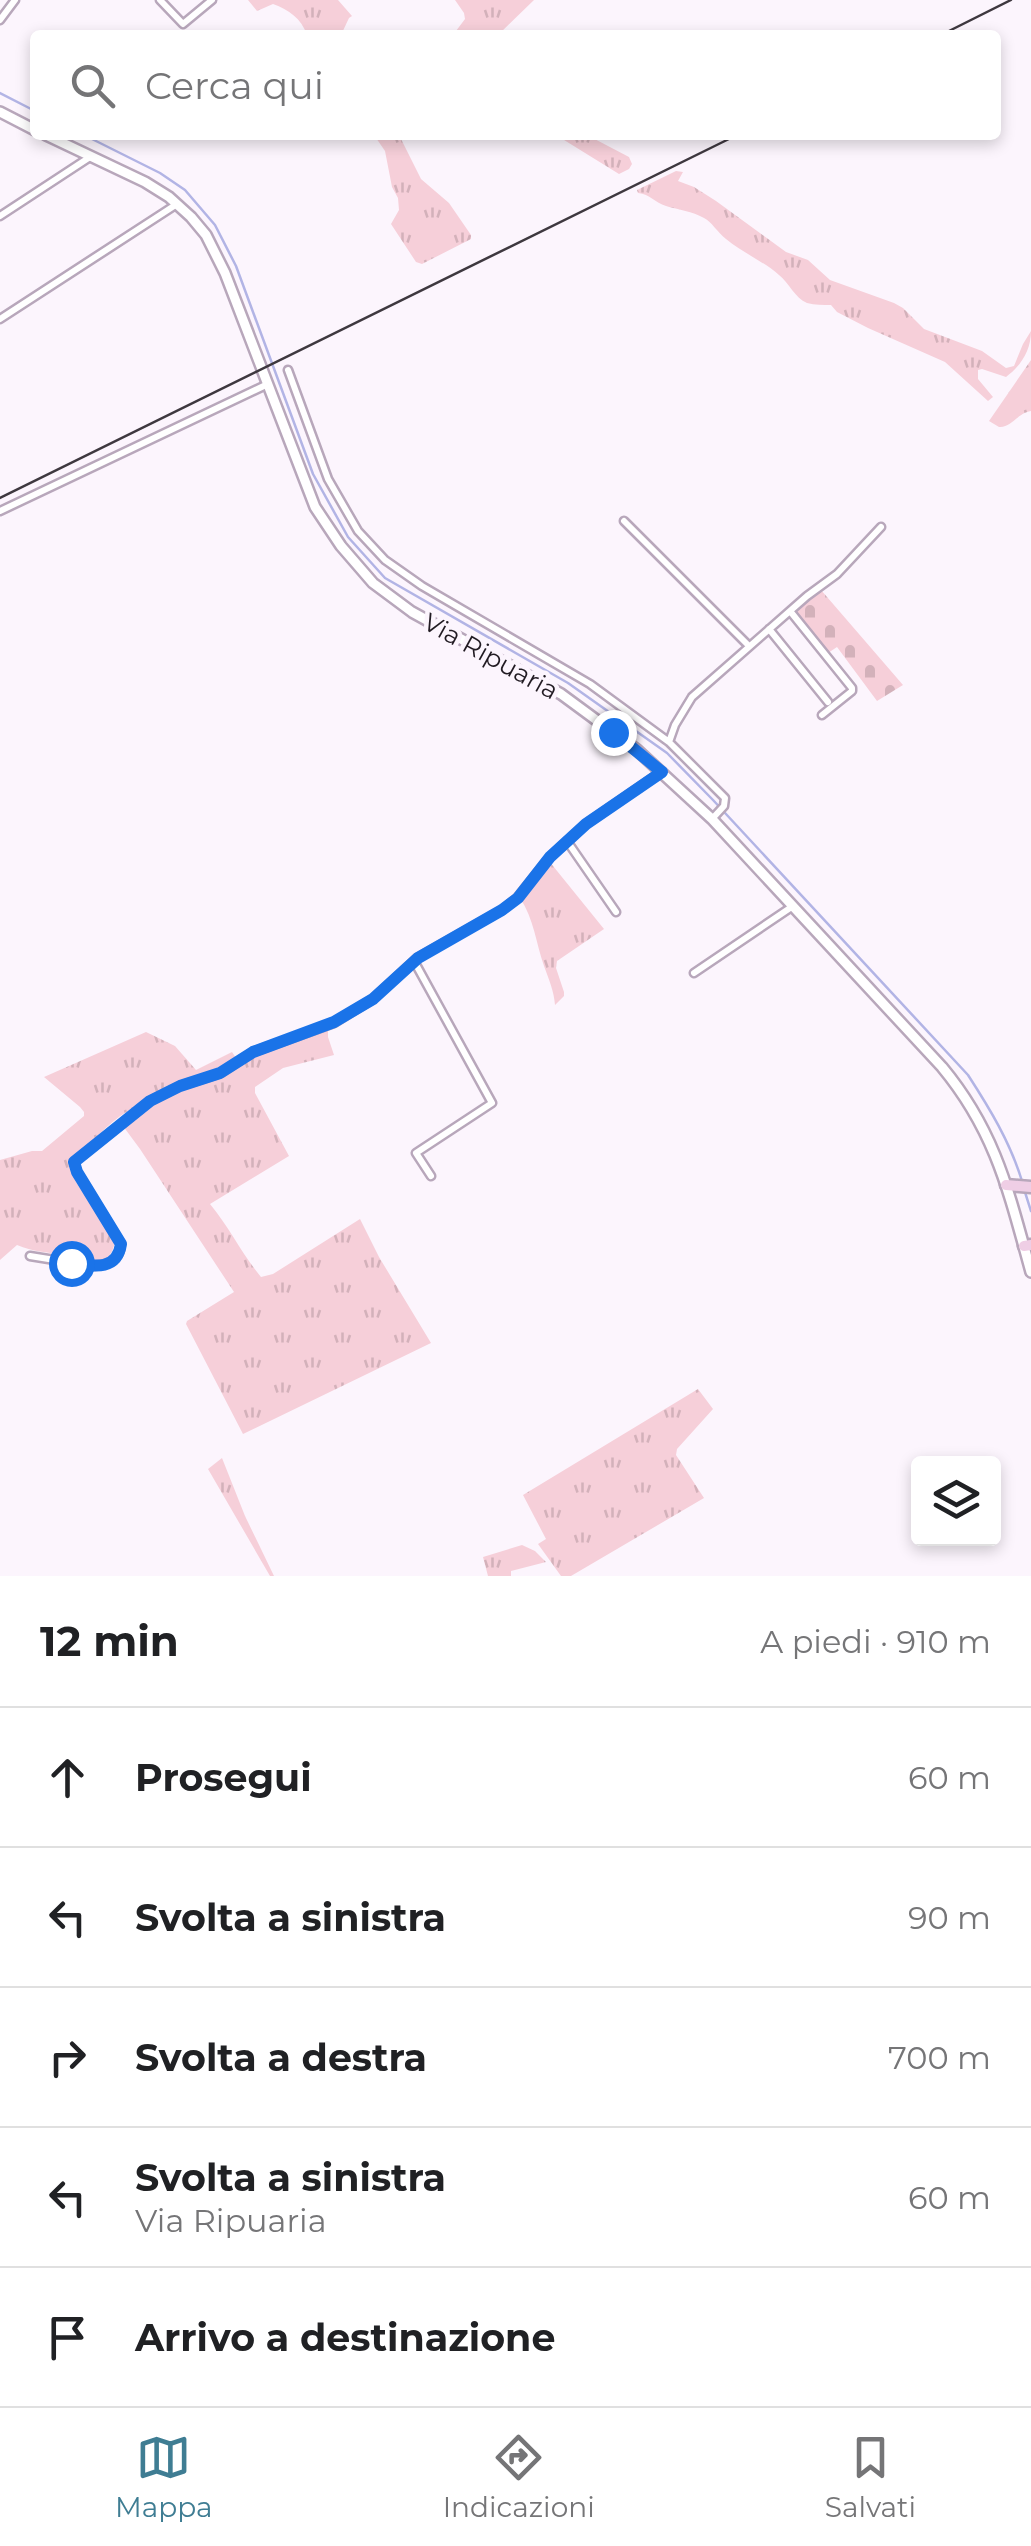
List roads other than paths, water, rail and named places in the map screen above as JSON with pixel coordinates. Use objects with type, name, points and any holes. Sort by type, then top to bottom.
[{"type":"main road","points":[[1010,1186],[1031,1187]]},
{"type":"street","points":[[0,20],[15,0]]},
{"type":"street","points":[[160,0],[183,24],[212,0]]},
{"type":"street","points":[[0,112],[30,127]]},
{"type":"street","name":"Via Ripuaria","points":[[56,140],[144,182],[192,217],[214,250],[316,506],[341,546],[373,583],[412,612],[561,694],[625,741],[715,817],[961,1091],[1010,1186],[1031,1272]]},
{"type":"street","points":[[0,216],[90,157]]},
{"type":"street","points":[[0,319],[177,204]]},
{"type":"street","points":[[288,370],[328,479],[358,531],[380,554],[422,586],[590,684],[669,742],[722,794],[726,803],[715,817]]},
{"type":"street","points":[[0,511],[269,384]]},
{"type":"street","points":[[624,521],[749,646]]},
{"type":"street","points":[[669,742],[674,724],[692,697],[837,574],[881,526]]},
{"type":"street","points":[[790,611],[852,688],[822,715]]},
{"type":"street","points":[[769,629],[828,702]]},
{"type":"street","points":[[30,1256],[92,1266],[114,1261],[121,1244],[74,1162],[150,1101],[220,1073],[253,1052],[334,1022],[373,999],[414,961],[518,898],[550,857],[586,824],[662,772]]},
{"type":"street","points":[[567,841],[616,912]]},
{"type":"street","points":[[694,974],[793,906]]},
{"type":"street","points":[[414,961],[492,1103],[416,1154],[431,1176]]},
{"type":"waterway","points":[[0,93],[30,108]]},
{"type":"waterway","points":[[94,140],[185,190],[215,225],[236,266],[313,474],[348,537],[385,578],[568,683],[667,753],[968,1075],[999,1126],[1022,1181]]},
{"type":"waterway","points":[[1024,1189],[1031,1211]]},
{"type":"railway","points":[[951,30],[1011,0]]},
{"type":"railway","points":[[0,498],[727,140]]}]
